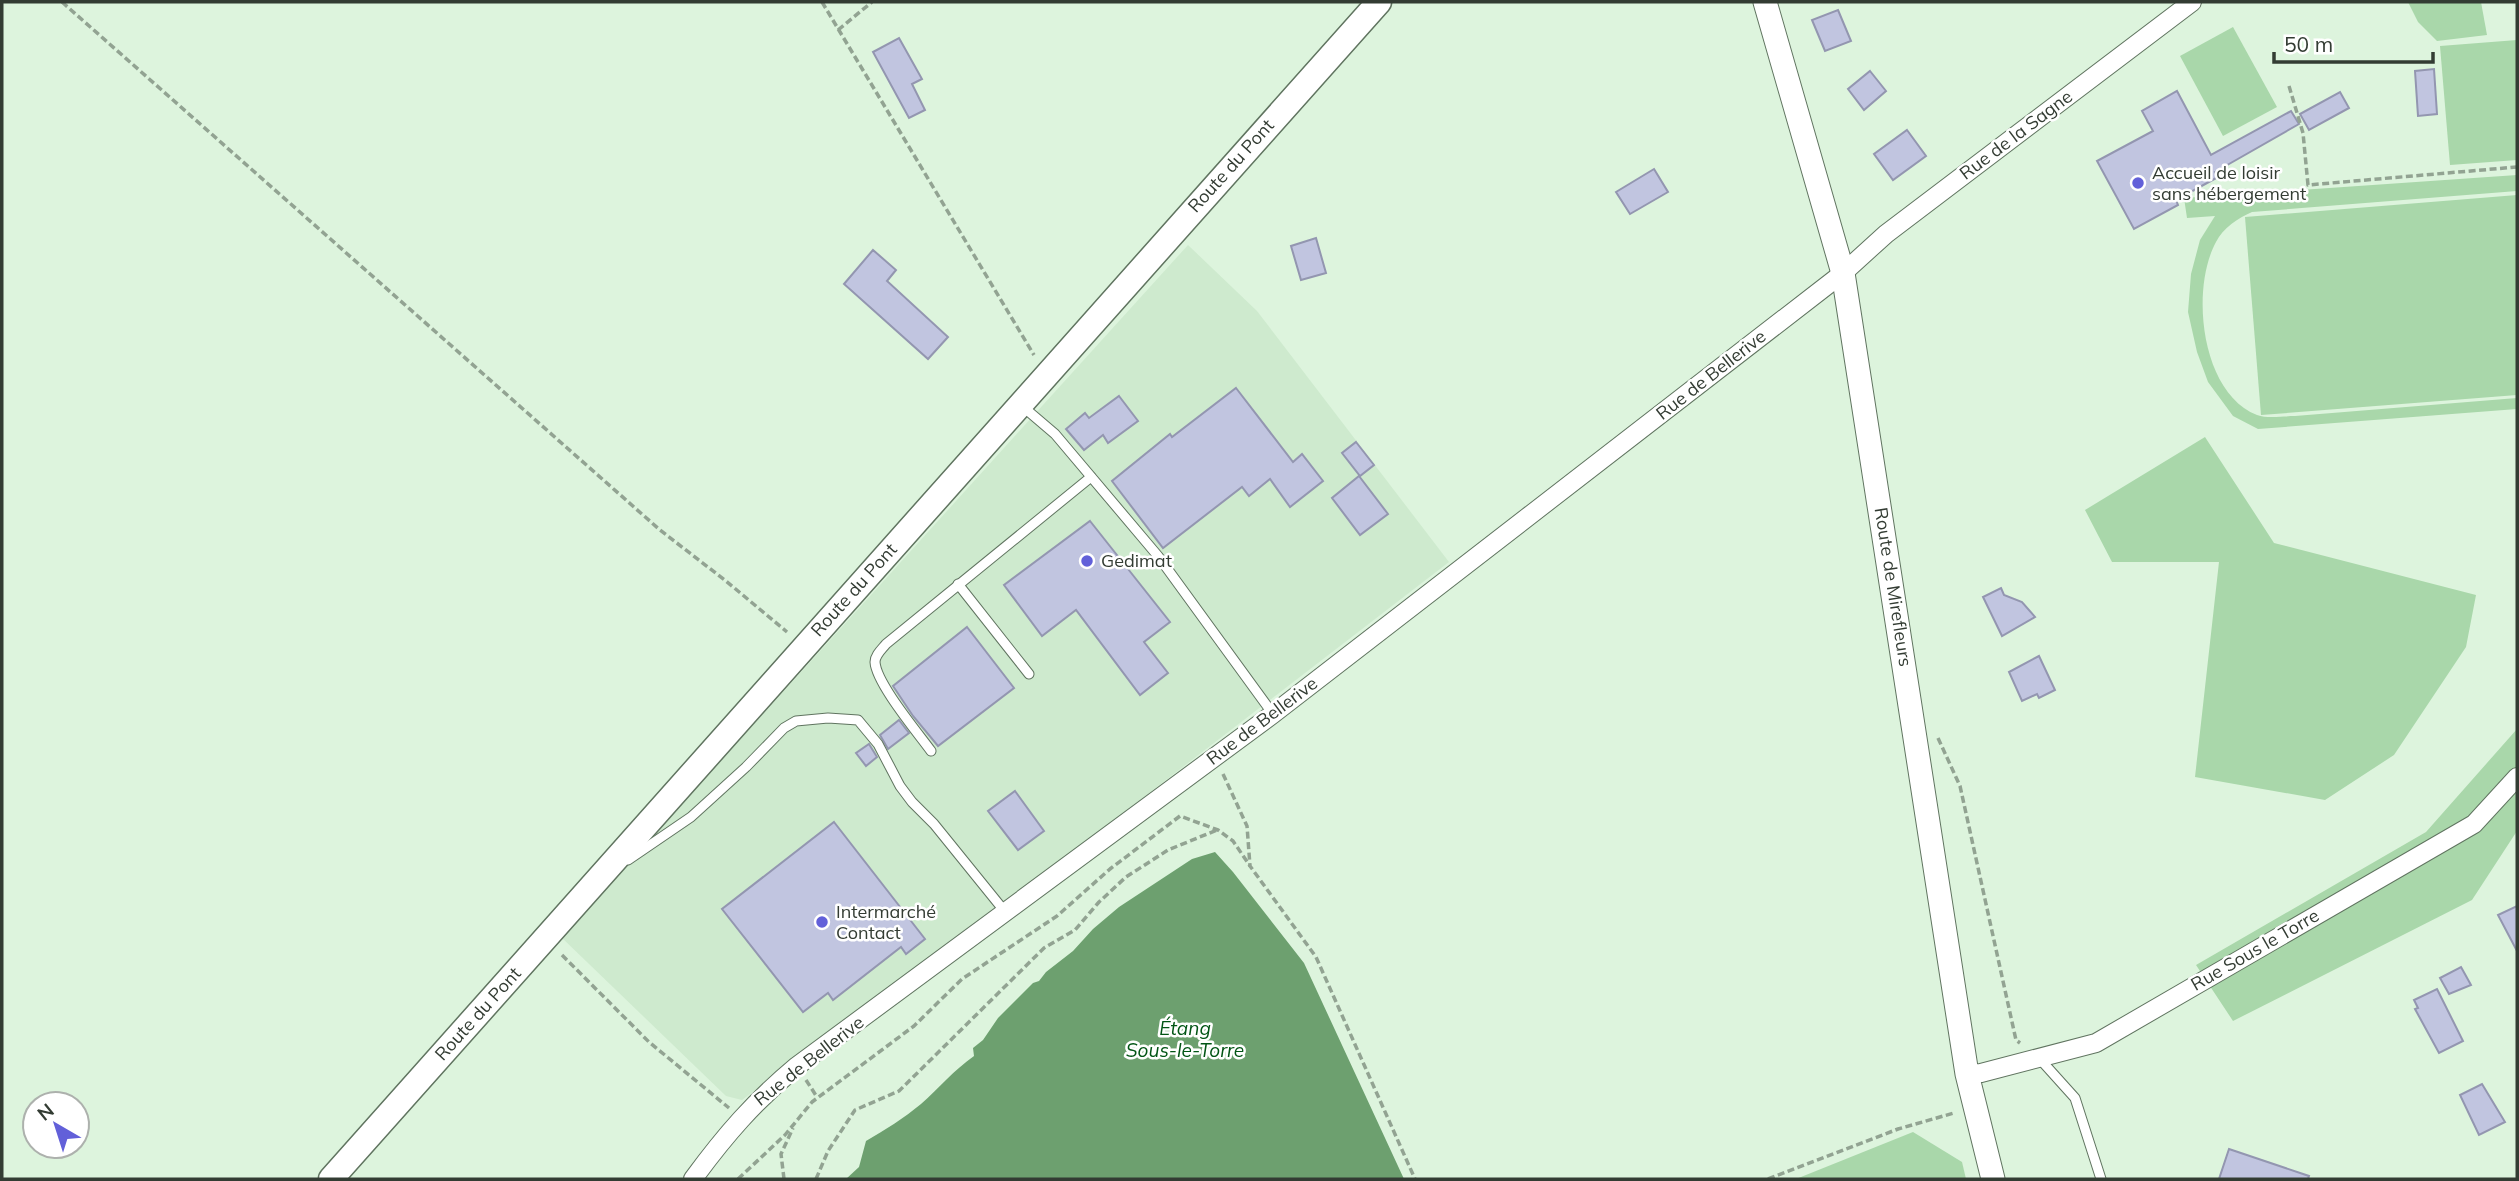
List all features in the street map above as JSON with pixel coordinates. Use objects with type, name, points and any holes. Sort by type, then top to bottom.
[{"type":"main road","name":"Route du Pont","points":[[331,1179],[1378,2]]},
{"type":"street","name":"Route de Mirefleurs","points":[[1765,2],[1843,273],[1968,1074],[1993,1179]]},
{"type":"street","name":"Rue de la Sagne","points":[[1843,273],[1886,234],[2192,2]]},
{"type":"street","name":"Rue de Bellerive","points":[[693,1179],[741,1117],[797,1066],[1273,714],[1843,273]]},
{"type":"street","name":"Rue Sous le Torre","points":[[1968,1074],[2096,1043],[2474,824],[2517,777]]},
{"type":"lane","points":[[1020,404],[1055,434],[1190,598],[1273,714]]},
{"type":"lane","points":[[931,751],[890,694],[875,662],[877,653],[1091,477]]},
{"type":"lane","points":[[958,584],[1029,674]]},
{"type":"lane","points":[[601,878],[691,817],[746,768],[784,728],[796,721],[828,718],[858,720],[878,744],[900,786],[912,802],[934,824],[1006,913]]},
{"type":"lane","points":[[2039,1058],[2075,1098],[2101,1179]]},
{"type":"path","points":[[62,2],[660,530],[804,648]]},
{"type":"path","points":[[822,2],[1045,375]]},
{"type":"path","points":[[838,30],[872,2]]},
{"type":"path","points":[[2288,86],[2303,133],[2308,185],[2517,167]]},
{"type":"path","points":[[1938,737],[1959,786],[2016,1040],[2039,1058]]},
{"type":"path","points":[[1214,757],[1247,826],[1250,866]]},
{"type":"path","points":[[738,1179],[785,1135],[818,1097],[915,1026],[962,979],[1057,916],[1110,869],[1180,816],[1218,830],[1233,841],[1316,957],[1415,1179]]},
{"type":"path","points":[[816,1179],[828,1151],[855,1110],[899,1091],[1044,948],[1075,930],[1099,902],[1126,877],[1168,850],[1218,830]]},
{"type":"path","points":[[545,939],[585,975],[649,1042],[741,1117]]},
{"type":"path","points":[[1768,1179],[1898,1129],[1976,1107]]},
{"type":"path","points":[[784,1179],[781,1154],[797,1120]]},
{"type":"shaded area","points":[[2408,2],[2481,2],[2487,35],[2437,41],[2418,22]]},
{"type":"shaded area","points":[[2233,27],[2277,107],[2223,136],[2180,56]]},
{"type":"shaded area","points":[[2517,40],[2517,160],[2450,165],[2440,46]]},
{"type":"shaded area","points":[[2517,175],[2517,191],[2252,212],[2231,224],[2216,242],[2208,262],[2203,312],[2206,338],[2223,385],[2238,403],[2257,415],[2295,416],[2517,398],[2517,409],[2258,429],[2233,416],[2208,382],[2197,352],[2188,312],[2191,274],[2200,240],[2215,216],[2187,218],[2184,198]]},
{"type":"shaded area","points":[[2517,195],[2517,395],[2261,415],[2245,217]]},
{"type":"shaded area","points":[[1188,245],[1257,311],[1449,562],[1018,894],[742,1100],[726,1096],[561,937]]},
{"type":"shaded area","points":[[2205,437],[2274,543],[2476,595],[2466,647],[2394,755],[2325,800],[2195,777],[2219,562],[2112,562],[2085,510]]},
{"type":"shaded area","points":[[2517,729],[2517,831],[2472,900],[2233,1021],[2196,965],[2426,832]]},
{"type":"shaded area","points":[[1913,1132],[1962,1162],[1966,1179],[1796,1179]]},
{"type":"water","name":"Étang Sous-le-Torre","points":[[1215,852],[1304,963],[1404,1179],[846,1179],[859,1167],[866,1141],[915,1109],[974,1056],[973,1048],[983,1040],[998,1018],[1033,983],[1039,981],[1046,972],[1073,951],[1093,929],[1119,907],[1192,859]]},
{"type":"building","points":[[1838,10],[1851,41],[1825,51],[1812,20]]},
{"type":"building","points":[[899,38],[922,79],[912,84],[925,110],[909,118],[873,52]]},
{"type":"building","points":[[2434,69],[2437,114],[2418,116],[2415,71]]},
{"type":"building","points":[[1870,71],[1886,91],[1864,110],[1848,89]]},
{"type":"building","points":[[2177,91],[2211,155],[2291,111],[2299,124],[2215,172],[2218,177],[2176,200],[2178,205],[2134,229],[2097,161],[2153,131],[2142,111]]},
{"type":"building","points":[[2340,92],[2349,108],[2309,130],[2300,114]]},
{"type":"building","points":[[1907,130],[1926,156],[1893,180],[1874,154]]},
{"type":"building","points":[[1654,169],[1668,192],[1630,214],[1616,192]]},
{"type":"building","points":[[1316,238],[1326,273],[1301,280],[1291,246]]},
{"type":"building","points":[[873,250],[896,270],[887,281],[948,337],[928,359],[844,284]]},
{"type":"building","points":[[1236,388],[1293,462],[1302,454],[1323,481],[1290,507],[1270,479],[1249,496],[1242,487],[1163,548],[1112,481],[1170,434],[1172,437]]},
{"type":"building","points":[[1119,396],[1138,421],[1108,443],[1103,435],[1084,450],[1066,429],[1085,413],[1089,418]]},
{"type":"building","points":[[1356,442],[1374,465],[1360,476],[1342,453]]},
{"type":"building","points":[[1359,476],[1388,514],[1360,535],[1332,498]]},
{"type":"building","points":[[1090,521],[1170,622],[1144,642],[1168,673],[1140,695],[1076,610],[1042,636],[1004,585]]},
{"type":"building","points":[[2001,588],[2004,595],[2022,602],[2035,617],[2002,636],[1983,597]]},
{"type":"building","points":[[967,627],[1014,688],[938,746],[893,686]]},
{"type":"building","points":[[2039,656],[2055,690],[2039,698],[2037,694],[2022,701],[2009,672]]},
{"type":"building","points":[[899,720],[909,733],[888,749],[880,735]]},
{"type":"building","points":[[869,744],[877,757],[866,766],[856,753]]},
{"type":"building","points":[[1015,791],[1044,831],[1018,850],[988,811]]},
{"type":"building","name":"Intermarché Contact","points":[[834,822],[925,939],[906,954],[901,947],[833,1000],[828,993],[803,1012],[722,909]]},
{"type":"building","points":[[2517,906],[2517,951],[2498,915]]},
{"type":"building","points":[[2461,967],[2471,985],[2449,994],[2440,978]]},
{"type":"building","points":[[2437,989],[2463,1041],[2439,1053],[2415,1009],[2418,1008],[2414,1000]]},
{"type":"building","points":[[2482,1084],[2505,1122],[2479,1135],[2460,1095]]},
{"type":"building","points":[[2229,1149],[2309,1176],[2308,1179],[2219,1179]]},
{"type":"place","name":"Accueil de loisir sans hébergement","points":[[2138,183]]},
{"type":"place","name":"Gedimat","points":[[1087,561]]},
{"type":"place","name":"Intermarché Contact","points":[[822,922]]}]
